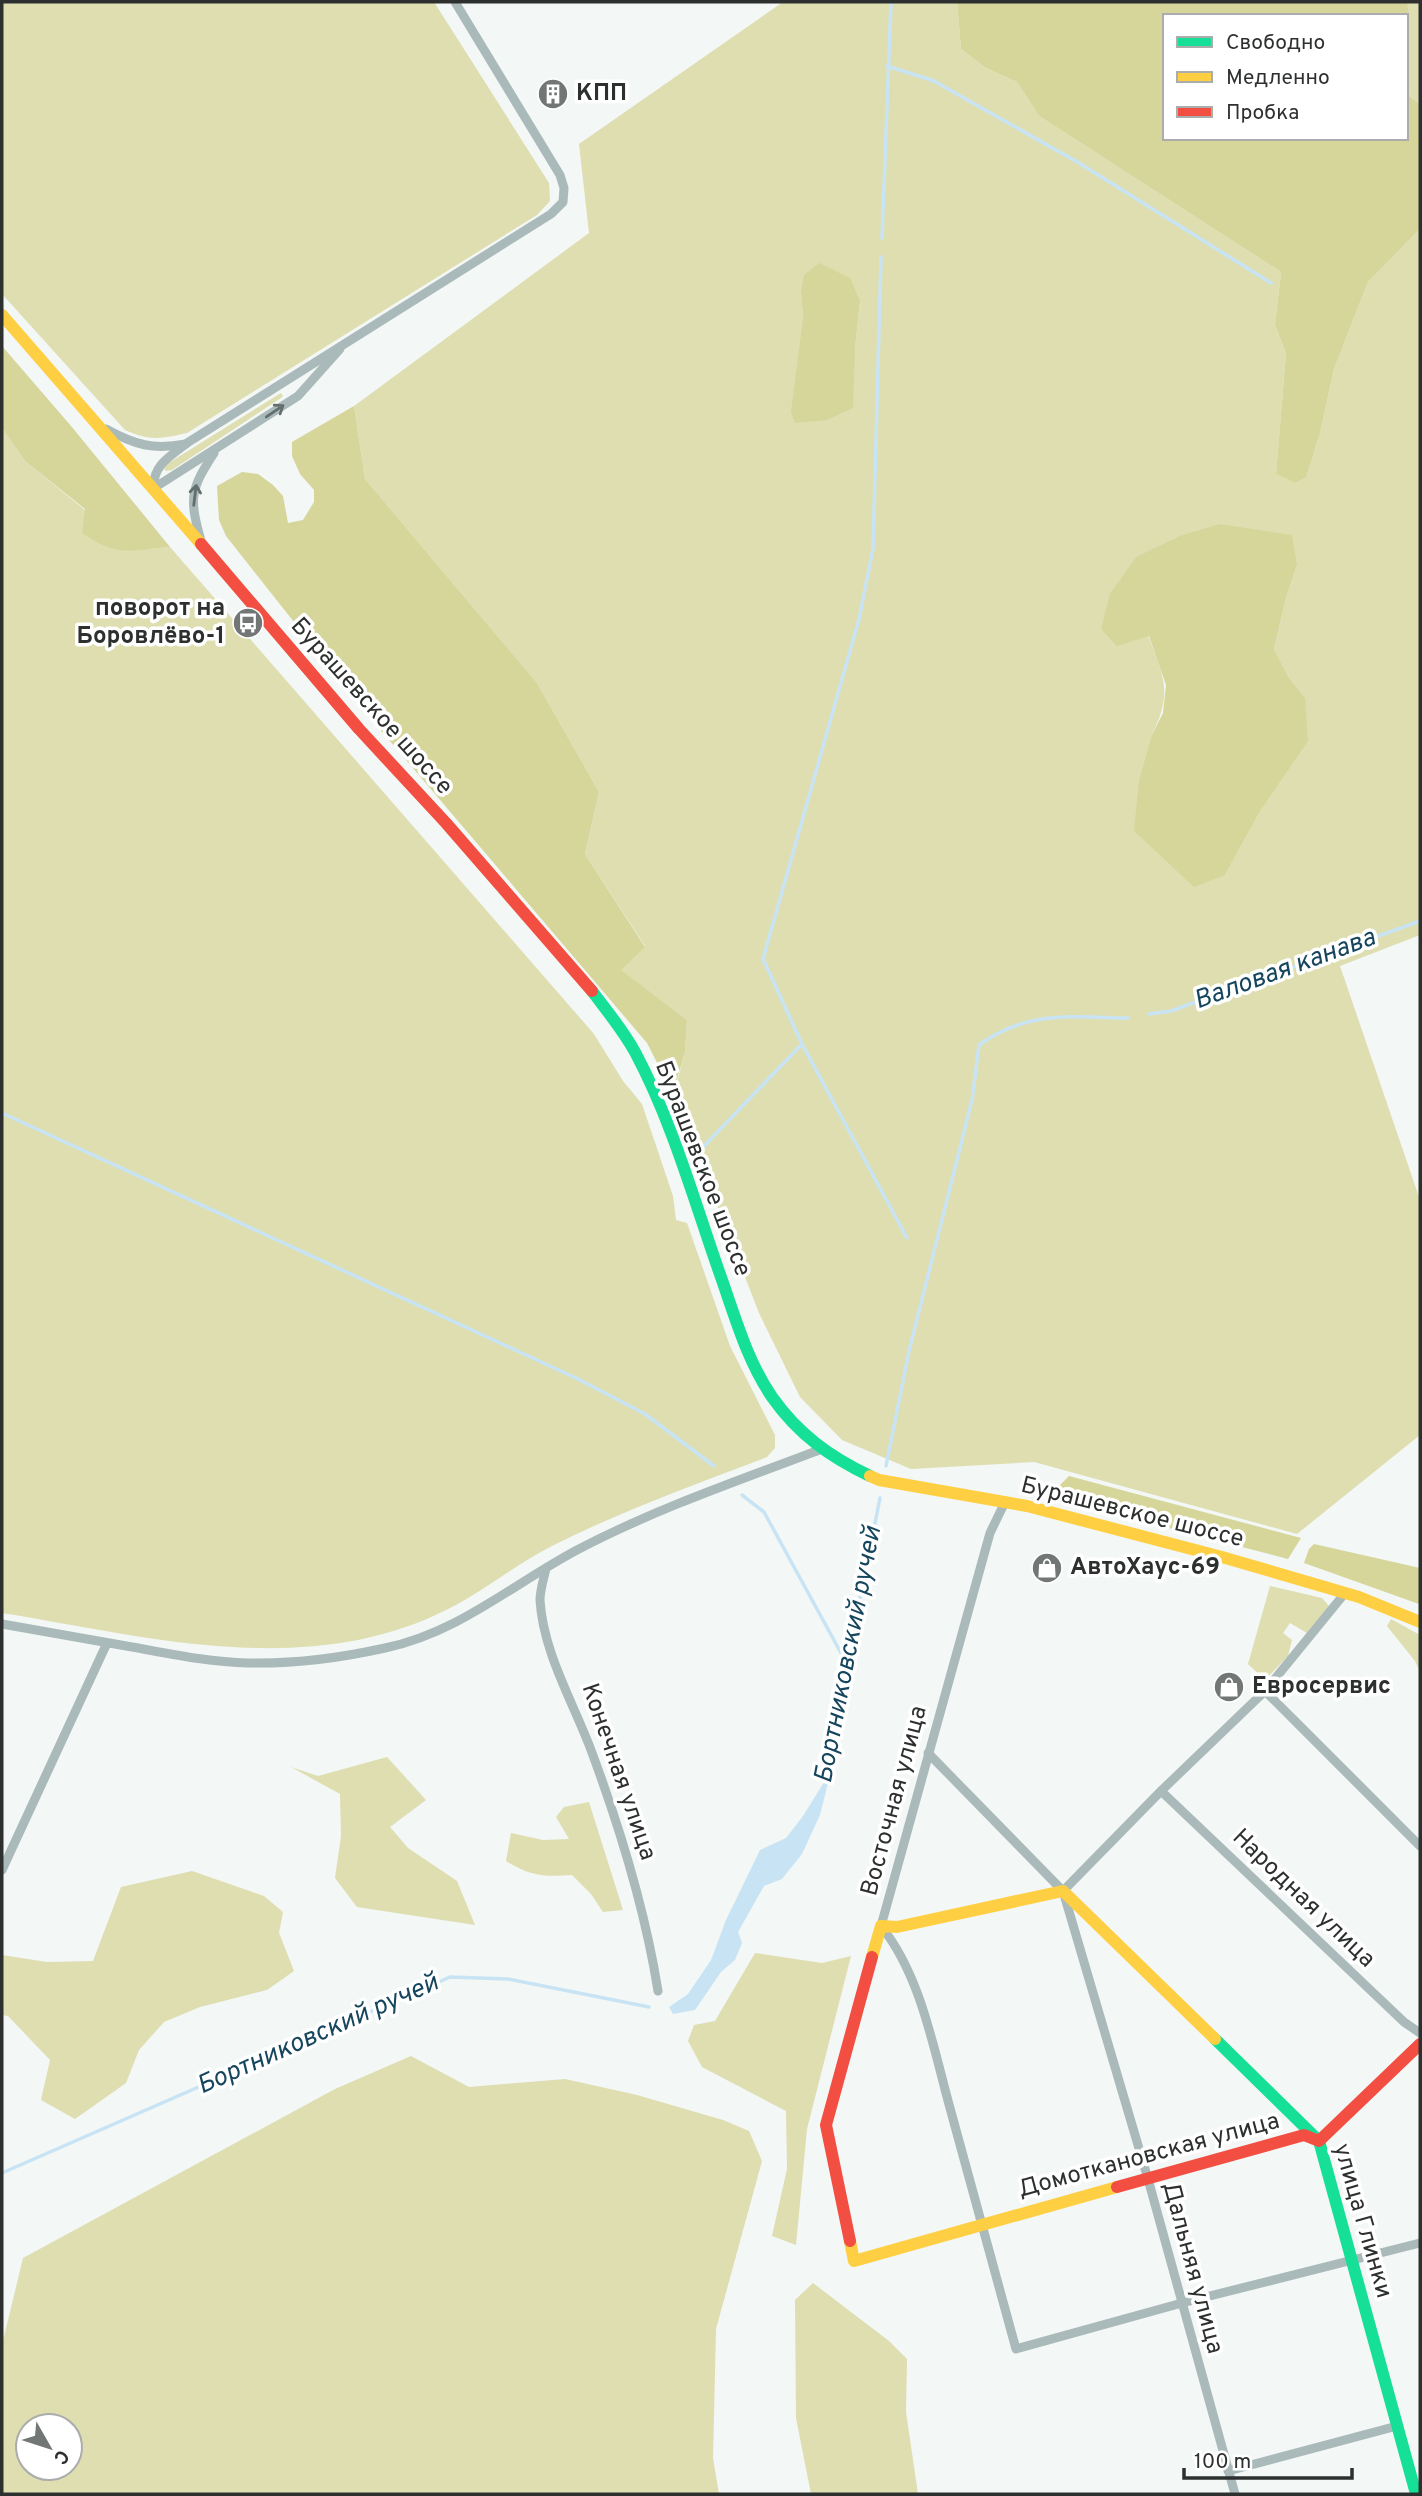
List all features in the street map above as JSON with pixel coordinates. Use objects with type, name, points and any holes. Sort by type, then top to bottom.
[{"type":"main road","name":"Бурашевское шоссе","points":[[2,315],[102,427],[350,719],[446,823],[596,995],[617,1023],[635,1052],[664,1115],[754,1366],[783,1412],[822,1449],[853,1469],[879,1480],[1005,1502],[1222,1557],[1345,1593],[1420,1622]]},
{"type":"main road","points":[[881,1926],[897,1927],[1063,1891]]},
{"type":"main road","name":"улица Глинки","points":[[1063,1891],[1320,2141],[1397,2426],[1415,2468],[1416,2494]]},
{"type":"main road","name":"Домоткановская улица","points":[[881,1926],[826,2125],[854,2261],[1304,2135],[1320,2141]]},
{"type":"main road","points":[[1320,2141],[1420,2044]]},
{"type":"street","points":[[340,349],[298,396],[154,488],[153,478],[163,462],[187,443],[551,214],[563,202],[564,188],[560,175],[456,2]]},
{"type":"street","points":[[102,427],[129,442],[169,447],[187,443]]},
{"type":"street","points":[[203,546],[193,495],[198,477],[217,449]]},
{"type":"street","points":[[2,1625],[178,1656],[248,1663],[343,1656],[386,1648],[435,1632],[477,1612],[596,1541],[685,1501],[822,1449]]},
{"type":"street","name":"Восточная улица","points":[[1005,1502],[990,1533],[881,1926],[893,1941],[912,1979],[1016,2349],[1182,2303]]},
{"type":"street","name":"Конечная улица","points":[[546,1569],[540,1597],[551,1648],[591,1751],[630,1866],[653,1956],[658,1991]]},
{"type":"street","points":[[1063,1891],[1161,1791],[1265,1691],[1345,1593]]},
{"type":"street","points":[[2,1870],[107,1643]]},
{"type":"street","points":[[1265,1691],[1420,1846]]},
{"type":"street","name":"улица Глинки","points":[[928,1753],[1063,1891]]},
{"type":"street","name":"Народная улица","points":[[1161,1791],[1404,2022],[1420,2033]]},
{"type":"street","name":"Дальняя улица","points":[[1063,1891],[1148,2179],[1235,2494]]},
{"type":"street","points":[[1182,2303],[1420,2243]]},
{"type":"street","points":[[1228,2471],[1397,2426]]},
{"type":"green space","points":[[2,2],[434,2],[549,183],[550,201],[537,215],[187,433],[156,438],[134,434],[125,430],[2,294]]},
{"type":"green space","points":[[783,2],[957,2],[961,49],[986,68],[1017,82],[1039,116],[1281,272],[1275,325],[1286,353],[1276,474],[1295,483],[1306,478],[1320,433],[1334,369],[1368,282],[1420,229],[1420,935],[1340,966],[1420,1200],[1420,1435],[1297,1534],[1034,1462],[911,1469],[842,1440],[800,1397],[759,1313],[674,1094],[685,1052],[687,1020],[620,970],[645,946],[585,854],[599,792],[537,683],[365,479],[354,406],[589,233],[579,144]],"holes":[[[801,292],[860,301],[855,349],[803,319]],[[1297,565],[1274,649],[1288,676],[1305,698],[1262,808],[1225,875],[1152,735],[1159,720],[1164,685],[1148,635]]]},
{"type":"green space","points":[[1407,2],[1420,2],[1420,105],[1408,95]]},
{"type":"green space","points":[[281,393],[281,398],[172,470],[164,469],[167,464]]},
{"type":"green space","points":[[2,428],[25,461],[85,510],[146,549],[170,547],[594,1034],[623,1081],[642,1104],[673,1196],[676,1220],[687,1223],[730,1346],[775,1435],[775,1448],[767,1457],[578,1533],[539,1553],[438,1614],[404,1628],[358,1640],[313,1646],[224,1647],[135,1636],[2,1613]]},
{"type":"green space","points":[[1270,1586],[1322,1598],[1329,1606],[1307,1633],[1290,1623],[1283,1633],[1292,1640],[1288,1656],[1265,1680],[1248,1664]]},
{"type":"green space","points":[[1391,1619],[1420,1635],[1420,1672],[1415,1661],[1387,1626]]},
{"type":"green space","points":[[387,1757],[426,1800],[390,1827],[408,1848],[457,1881],[475,1925],[357,1907],[335,1878],[341,1836],[340,1794],[291,1767],[318,1776]]},
{"type":"green space","points":[[589,1802],[623,1910],[603,1912],[591,1894],[572,1875],[538,1874],[522,1870],[506,1861],[511,1833],[543,1840],[569,1839],[556,1817],[564,1807]]},
{"type":"green space","points":[[192,1871],[264,1896],[283,1912],[279,1933],[294,1971],[267,1990],[200,2007],[164,2022],[139,2050],[126,2083],[75,2119],[41,2100],[50,2060],[8,2016],[2,2015],[2,1955],[47,1962],[93,1961],[121,1887]]},
{"type":"green space","points":[[755,1953],[822,1963],[851,1956],[807,2129],[796,2245],[772,2236],[787,2169],[786,2111],[702,2067],[688,2041],[694,2025],[715,2021]]},
{"type":"green space","points":[[411,2056],[469,2087],[565,2079],[637,2095],[723,2120],[749,2131],[762,2161],[716,2329],[713,2458],[719,2494],[2,2494],[2,2345],[23,2258],[335,2089]]},
{"type":"green space","points":[[813,2283],[889,2341],[907,2359],[906,2412],[918,2494],[811,2494],[796,2418],[795,2300]]},
{"type":"shaded area","points":[[957,2],[1407,2],[1407,14],[1163,14],[1163,140],[1408,140],[1408,95],[1420,105],[1420,229],[1368,282],[1334,369],[1320,433],[1306,478],[1295,483],[1276,474],[1286,353],[1275,325],[1281,272],[1039,116],[1017,82],[986,68],[961,49]]},
{"type":"shaded area","points":[[819,263],[850,278],[860,301],[853,408],[827,420],[795,423],[791,412],[803,319],[801,292],[804,275]]},
{"type":"shaded area","points":[[2,346],[170,547],[115,549],[82,533],[85,509],[25,461],[2,428]]},
{"type":"shaded area","points":[[354,406],[365,479],[537,683],[599,792],[585,854],[645,947],[621,970],[687,1020],[685,1052],[673,1094],[647,1043],[366,713],[226,536],[219,520],[217,486],[242,472],[258,474],[283,496],[288,523],[303,520],[314,502],[314,490],[300,474],[292,456],[292,442]]},
{"type":"shaded area","points":[[1220,524],[1292,535],[1297,565],[1274,649],[1288,676],[1305,698],[1308,741],[1262,808],[1225,875],[1194,887],[1134,831],[1139,781],[1152,735],[1163,713],[1166,685],[1149,636],[1117,646],[1101,629],[1110,594],[1136,557],[1180,536]]},
{"type":"shaded area","points":[[1069,1476],[1301,1538],[1288,1559],[1053,1498],[1052,1493]]},
{"type":"shaded area","points":[[1314,1544],[1420,1568],[1419,1604],[1304,1563]]},
{"type":"water","points":[[831,1771],[820,1815],[802,1854],[782,1879],[764,1886],[738,1932],[742,1943],[735,1960],[721,1972],[695,2010],[673,2014],[669,2007],[688,1994],[711,1960],[726,1920],[760,1850],[786,1838]]},
{"type":"waterway","points":[[882,238],[891,2]]},
{"type":"waterway","points":[[887,66],[934,81],[1079,163],[1271,283]]},
{"type":"waterway","points":[[881,257],[873,549],[859,619],[763,959],[802,1044],[907,1238]]},
{"type":"waterway","name":"Валовая канава","points":[[1149,1014],[1171,1011],[1420,921]]},
{"type":"waterway","name":"Бортниковский ручей","points":[[886,1466],[909,1351],[972,1100],[979,1045],[997,1034],[1033,1021],[1069,1017],[1128,1018]]},
{"type":"waterway","points":[[704,1146],[802,1044]]},
{"type":"waterway","points":[[2,1113],[578,1379],[645,1414],[714,1466]]},
{"type":"waterway","points":[[742,1495],[764,1512],[847,1664]]},
{"type":"waterway","name":"Бортниковский ручей","points":[[829,1775],[843,1683],[880,1498]]},
{"type":"waterway","name":"Бортниковский ручей","points":[[2,2173],[450,1977],[508,1979],[649,2007]]},
{"type":"traffic: fast","points":[[592,991],[630,1044],[649,1079],[683,1164],[749,1355],[764,1384],[782,1410],[804,1433],[841,1461],[870,1476]]},
{"type":"traffic: fast","points":[[1215,2039],[1319,2141],[1416,2494]]},
{"type":"traffic: slow","points":[[2,315],[201,544]]},
{"type":"traffic: slow","points":[[870,1476],[879,1480],[1027,1506],[1222,1557],[1359,1597],[1420,1622]]},
{"type":"traffic: slow","points":[[872,1957],[881,1926],[897,1927],[1063,1891],[1215,2039]]},
{"type":"traffic: slow","points":[[850,2241],[854,2261],[1117,2187]]},
{"type":"traffic: jam","points":[[201,544],[359,729],[446,823],[592,991]]},
{"type":"traffic: jam","points":[[850,2241],[826,2125],[872,1957]]},
{"type":"traffic: jam","points":[[1117,2187],[1304,2135],[1319,2141],[1420,2044]]},
{"type":"place","name":"КПП","points":[[553,94]]},
{"type":"place","name":"поворот на Боровлёво-1","points":[[248,623]]},
{"type":"place","name":"АвтоХаус-69","points":[[1047,1568]]},
{"type":"place","name":"Евросервис","points":[[1229,1687]]}]
